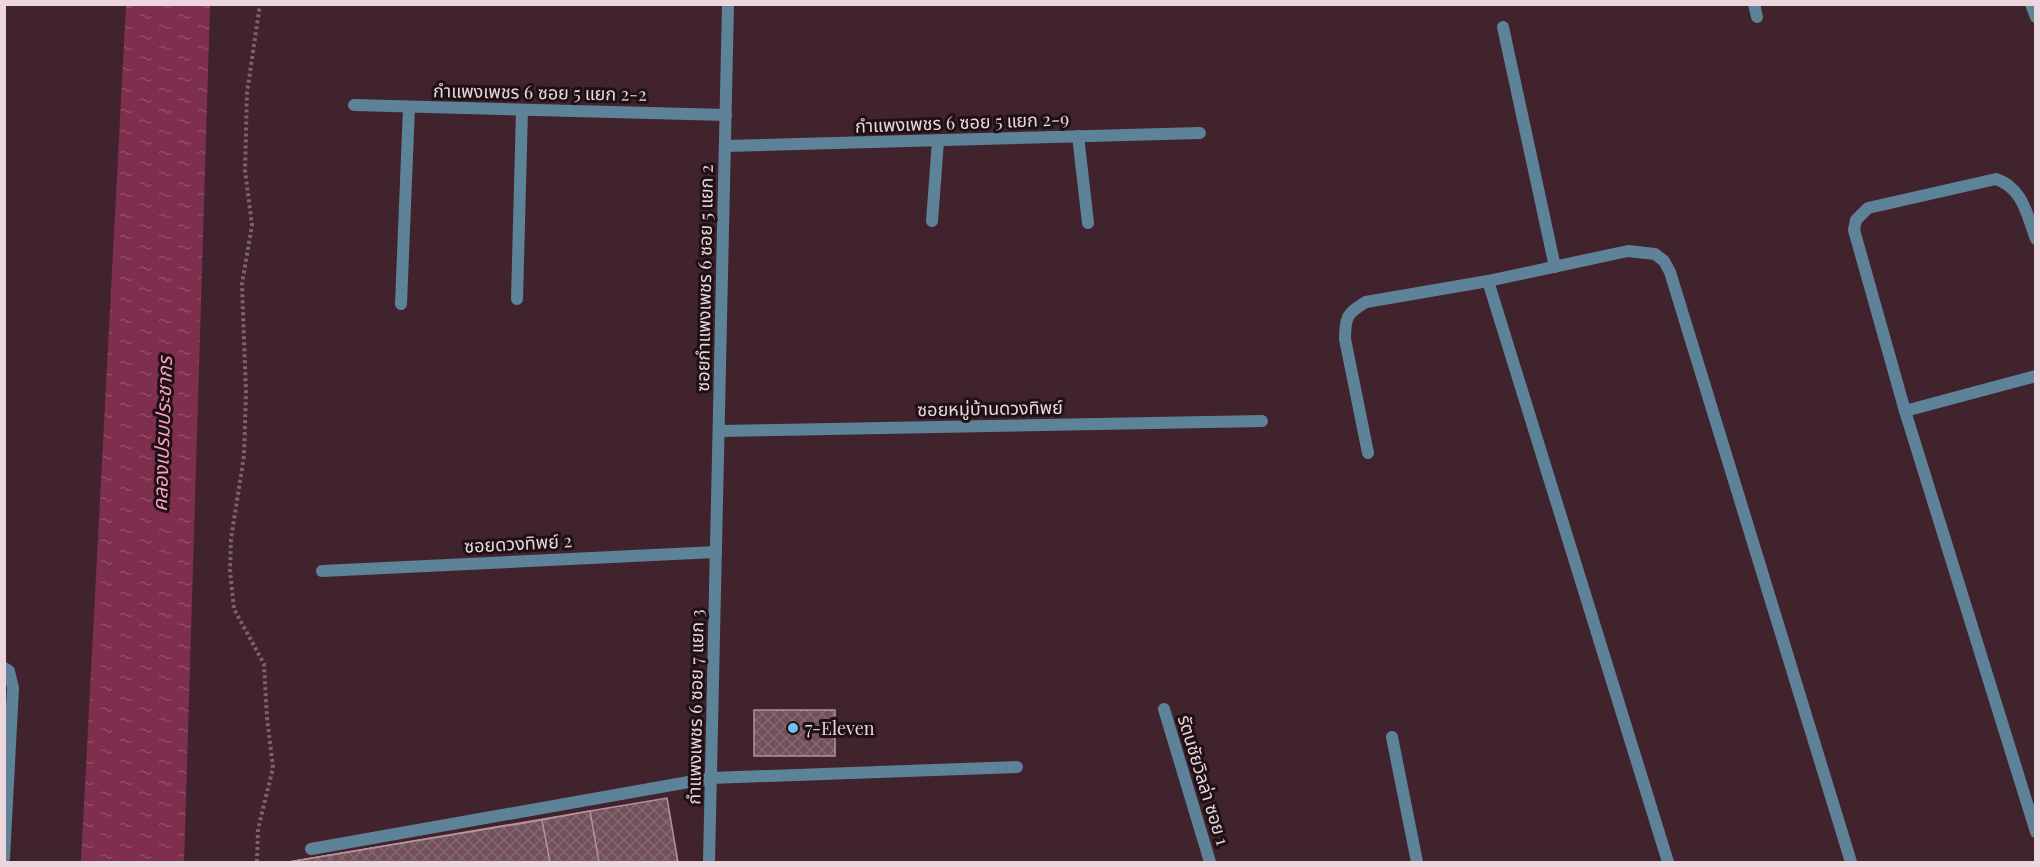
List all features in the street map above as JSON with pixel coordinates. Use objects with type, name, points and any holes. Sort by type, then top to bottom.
[{"type":"street","name":"ซอยกำแพงเพชร 6 ซอย 5 แยก 2","points":[[716,552],[728,4]]},
{"type":"street","points":[[2031,4],[2036,17]]},
{"type":"street","points":[[1503,27],[1555,267]]},
{"type":"street","name":"กำแพงเพชร 6 ซอย 5 แยก 2-2","points":[[354,105],[726,115]]},
{"type":"street","points":[[401,304],[409,107]]},
{"type":"street","points":[[517,299],[522,110]]},
{"type":"street","name":"กำแพงเพชร 6 ซอย 5 แยก 2-9","points":[[725,146],[1200,133]]},
{"type":"street","points":[[1078,136],[1088,223]]},
{"type":"street","points":[[932,221],[938,141]]},
{"type":"street","points":[[2036,239],[2023,201],[2007,183],[1996,180],[1868,208],[1860,213],[1854,230],[1905,411],[2036,832]]},
{"type":"street","points":[[1368,453],[1345,339],[1345,321],[1352,310],[1366,302],[1488,281],[1628,251],[1654,254],[1664,261],[1670,272],[1851,862]]},
{"type":"street","points":[[1488,281],[1668,862]]},
{"type":"street","points":[[1905,411],[2036,376]]},
{"type":"street","name":"ซอยหมู่บ้านดวงทิพย์","points":[[719,431],[1262,421]]},
{"type":"street","name":"ซอยดวงทิพย์ 2","points":[[322,571],[716,552]]},
{"type":"street","name":"กำแพงเพชร 6 ซอย 7 แยก 3","points":[[709,862],[716,552]]},
{"type":"street","points":[[4,668],[9,671],[13,688],[4,858]]},
{"type":"street","name":"รัตนชัยวิลล่า ซอย 1","points":[[1164,709],[1210,862]]},
{"type":"street","points":[[1392,737],[1418,862]]},
{"type":"street","points":[[311,849],[711,778],[1017,766]]},
{"type":"path","points":[[257,862],[258,829],[273,768],[264,664],[234,609],[231,539],[244,456],[246,393],[242,284],[252,225],[245,170],[247,93],[260,4]]},
{"type":"water","name":"คลองเปรมประชากร","points":[[126,5],[210,5],[184,862],[81,862]]},
{"type":"building","points":[[754,710],[835,710],[835,756],[754,756]]},
{"type":"building","points":[[667,798],[678,862],[289,862],[590,811]]},
{"type":"building","points":[[590,811],[599,862],[289,862],[542,820]]},
{"type":"building","points":[[542,820],[550,862],[289,862]]},
{"type":"place","name":"7-Eleven","points":[[793,728]]}]
